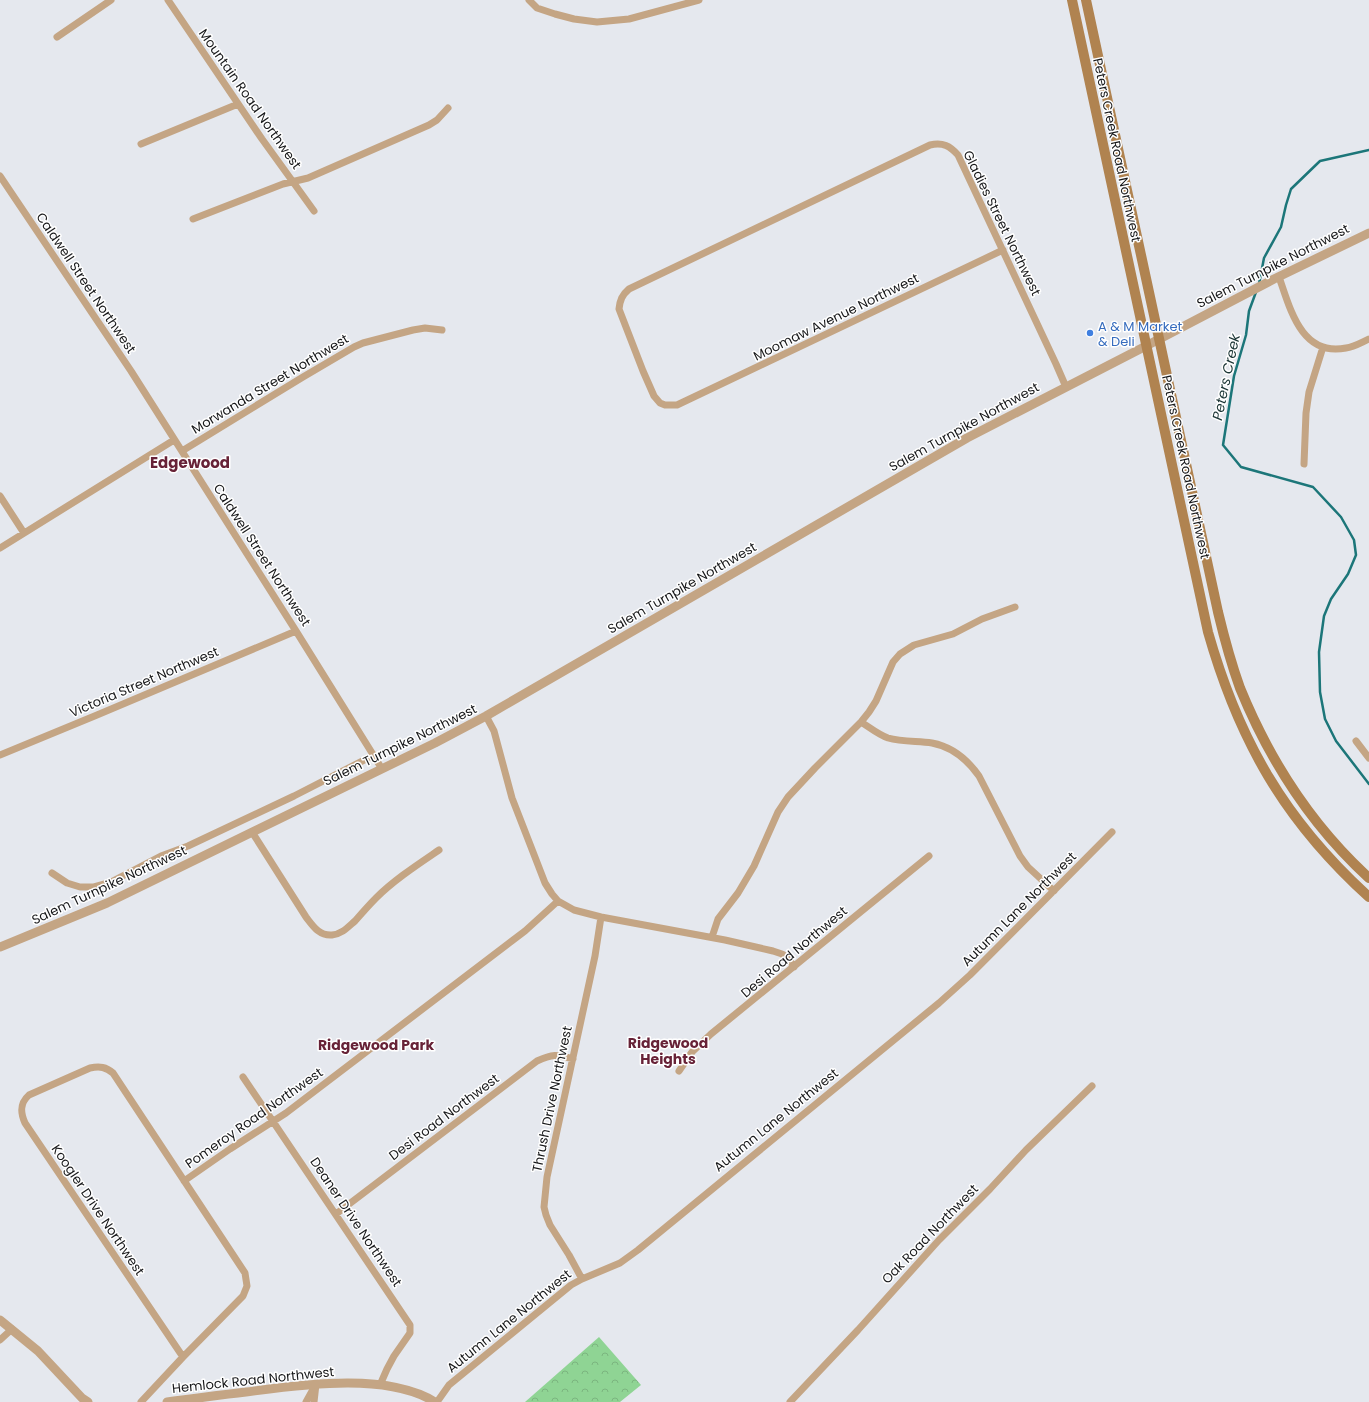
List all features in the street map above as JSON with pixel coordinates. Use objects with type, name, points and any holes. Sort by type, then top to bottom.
[{"type":"main road","name":"Peters Creek Road Northwest","points":[[1072,0],[1208,632],[1217,663],[1228,695],[1248,741],[1286,804],[1316,843],[1369,897]]},
{"type":"main road","name":"Peters Creek Road Northwest","points":[[1086,0],[1226,646],[1240,686],[1264,741],[1276,763],[1298,796],[1338,846],[1369,878]]},
{"type":"street","points":[[57,37],[111,0]]},
{"type":"street","name":"Mountain Road Northwest","points":[[168,0],[238,104],[314,211]]},
{"type":"street","points":[[530,2],[537,8],[555,14],[574,19],[597,22],[628,19],[699,0]]},
{"type":"street","points":[[141,144],[238,104]]},
{"type":"street","points":[[193,219],[282,184],[308,178],[429,125],[437,120],[448,108]]},
{"type":"street","name":"Gladies Street Northwest","points":[[680,404],[671,406],[665,405],[657,399],[643,371],[619,309],[620,302],[627,290],[937,143],[946,145],[953,149],[958,155],[1066,387]]},
{"type":"street","name":"Caldwell Street Northwest","points":[[0,176],[131,371],[296,630],[382,769]]},
{"type":"street","name":"Salem Turnpike Northwest","points":[[0,948],[107,903],[382,769],[486,716],[967,438],[1276,278],[1369,232]]},
{"type":"street","name":"Moomaw Avenue Northwest","points":[[680,404],[1002,250]]},
{"type":"street","points":[[1276,278],[1300,329],[1314,343],[1329,349],[1346,348],[1369,339]]},
{"type":"street","name":"Morwanda Street Northwest","points":[[182,451],[354,347],[363,343],[413,330],[425,328],[442,330]]},
{"type":"street","points":[[1304,464],[1306,413],[1309,392],[1323,347]]},
{"type":"street","points":[[0,548],[174,440]]},
{"type":"street","points":[[0,496],[24,533]]},
{"type":"street","points":[[712,937],[718,919],[738,893],[754,866],[772,821],[788,797],[861,722],[876,701],[892,662],[904,650],[924,642],[953,634],[982,619],[1015,607]]},
{"type":"street","name":"Victoria Street Northwest","points":[[0,754],[104,712],[296,630]]},
{"type":"street","points":[[486,716],[494,731],[512,798],[533,852],[545,882],[558,901],[574,910],[601,917],[712,937],[782,954],[788,958],[794,967]]},
{"type":"street","points":[[861,722],[886,737],[899,740],[932,743],[951,748],[959,754],[970,764],[979,776],[1020,856],[1028,867],[1054,891]]},
{"type":"street","points":[[1356,741],[1369,758]]},
{"type":"street","points":[[52,874],[67,883],[80,887],[93,887],[111,882],[161,856],[188,846],[294,796],[374,755]]},
{"type":"street","points":[[252,832],[315,929],[330,935],[337,934],[344,930],[376,898],[395,882],[439,850]]},
{"type":"street","name":"Autumn Lane Northwest","points":[[436,1402],[454,1381],[570,1285],[611,1268],[638,1250],[918,1021],[970,975],[1112,832]]},
{"type":"street","name":"Desi Road Northwest","points":[[679,1071],[684,1060],[692,1052],[929,856]]},
{"type":"street","name":"Pomeroy Road Northwest","points":[[141,1402],[243,1296],[248,1286],[245,1273],[184,1181],[299,1103],[525,931],[558,901]]},
{"type":"street","name":"Thrush Drive Northwest","points":[[582,1279],[550,1224],[544,1208],[547,1177],[595,956],[601,917]]},
{"type":"street","name":"Desi Road Northwest","points":[[336,1214],[537,1062],[552,1055],[573,1060]]},
{"type":"street","name":"Koogler Drive Northwest","points":[[183,1357],[25,1122],[21,1110],[25,1099],[29,1095],[90,1068],[97,1066],[108,1069],[113,1073],[184,1181]]},
{"type":"street","name":"Deaner Drive Northwest","points":[[244,1077],[410,1325],[410,1333],[394,1356],[380,1385]]},
{"type":"street","name":"Oak Road Northwest","points":[[790,1402],[858,1330],[939,1240],[990,1189],[1026,1150],[1092,1086]]},
{"type":"street","points":[[0,1320],[38,1351],[82,1398],[88,1402]]},
{"type":"street","points":[[0,1340],[12,1329]]},
{"type":"street","name":"Hemlock Road Northwest","points":[[167,1402],[275,1388],[340,1383],[380,1385],[403,1389],[417,1393],[436,1402]]},
{"type":"street","points":[[306,1402],[316,1384]]},
{"type":"street","points":[[314,1402],[316,1384]]},
{"type":"green space","points":[[599,1337],[641,1385],[620,1402],[525,1402]]},
{"type":"waterway","name":"Peters Creek","points":[[1259,284],[1264,258],[1281,227],[1291,189],[1320,161],[1369,150]]},
{"type":"waterway","name":"Peters Creek","points":[[1256,292],[1249,311],[1246,335],[1234,376],[1223,445],[1241,467],[1313,487],[1341,517],[1354,540],[1356,555],[1348,574],[1331,599],[1324,616],[1319,652],[1320,692],[1325,719],[1336,741],[1369,784]]},
{"type":"place","name":"A & M Market & Deli","points":[[1090,333]]},
{"type":"district","name":"Edgewood","points":[[190,462]]},
{"type":"district","name":"Ridgewood Park","points":[[376,1045]]},
{"type":"district","name":"Ridgewood Heights","points":[[668,1052]]}]
